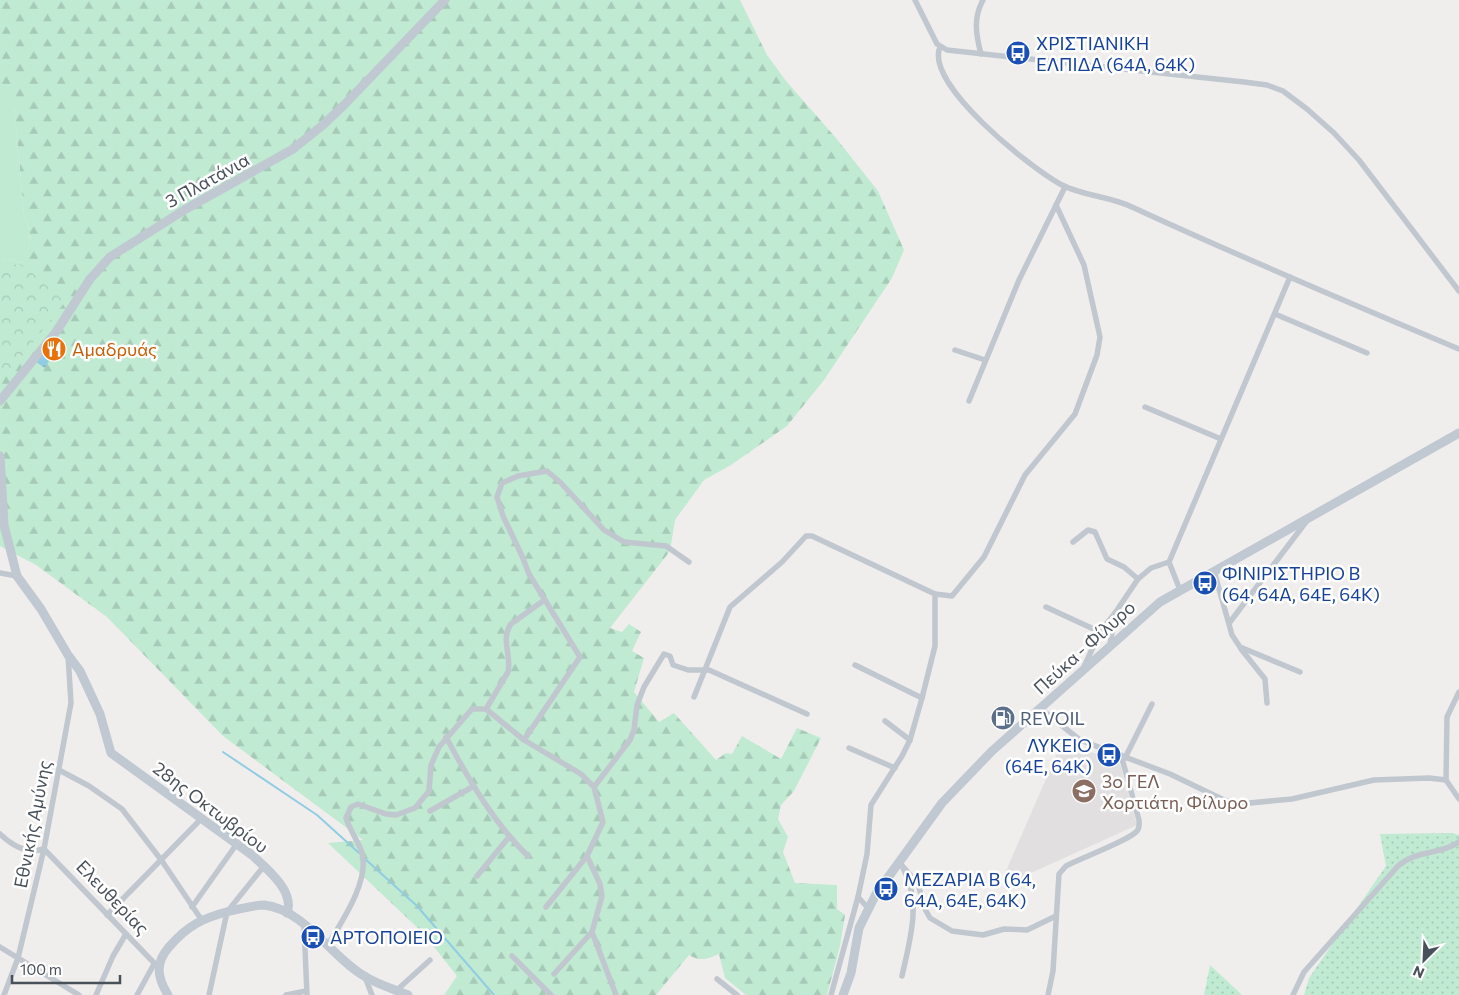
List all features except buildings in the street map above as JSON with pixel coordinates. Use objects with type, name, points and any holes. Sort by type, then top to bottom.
[{"type":"street","name":"3 Πλατάνια","points":[[0,401],[56,332],[90,279],[110,257],[186,209],[293,149],[337,112],[445,0]]},
{"type":"street","points":[[915,0],[940,47],[939,55],[944,72],[964,103],[1011,148],[1065,187],[1120,202],[1459,349]]},
{"type":"street","points":[[981,54],[976,28],[978,11],[983,0]]},
{"type":"street","points":[[940,47],[953,51],[1228,80],[1278,88],[1307,109],[1347,146],[1459,291]]},
{"type":"street","points":[[969,401],[1019,280],[1065,187]]},
{"type":"street","points":[[694,697],[730,606],[782,562],[808,535],[935,594],[952,596],[984,557],[1025,475],[1075,414],[1094,365],[1100,337],[1080,256],[1056,205]]},
{"type":"street","points":[[1180,590],[1169,562],[1290,277]]},
{"type":"street","points":[[1275,314],[1367,353]]},
{"type":"street","points":[[955,350],[985,360]]},
{"type":"street","points":[[1145,407],[1221,439]]},
{"type":"street","name":"Πεύκα - Φίλυρο","points":[[843,995],[850,973],[856,938],[868,908],[942,802],[992,751],[1080,674],[1145,613],[1180,590],[1459,433]]},
{"type":"street","points":[[0,456],[0,483],[4,525],[16,576],[0,573]]},
{"type":"street","points":[[524,740],[580,657],[528,574],[522,556],[503,516],[497,496],[502,483],[518,476],[547,471],[560,482],[604,530],[624,542],[666,546],[689,562]]},
{"type":"street","points":[[1230,622],[1310,516]]},
{"type":"street","points":[[1073,542],[1088,530],[1095,532],[1107,559],[1124,566],[1138,579]]},
{"type":"street","points":[[1080,674],[1100,632],[1138,579],[1151,568],[1169,562]]},
{"type":"street","points":[[1214,571],[1230,622],[1232,635],[1265,679],[1267,702]]},
{"type":"street","name":"28ης Οκτωβρίου","points":[[16,576],[41,609],[68,655],[80,671],[91,693],[111,753],[202,818],[264,866],[286,894],[289,907],[287,913]]},
{"type":"street","points":[[831,995],[858,897],[867,854],[871,805],[895,768],[910,740],[922,698],[935,646],[935,594]]},
{"type":"street","points":[[486,709],[508,672],[509,659],[505,636],[507,629],[511,624],[544,601]]},
{"type":"street","points":[[1046,607],[1100,632]]},
{"type":"street","points":[[1110,645],[1115,612]]},
{"type":"street","points":[[1240,648],[1300,672]]},
{"type":"street","name":"Εθνικής Αμύνης","points":[[4,995],[18,958],[44,849],[71,703],[68,655]]},
{"type":"street","points":[[594,787],[630,740],[634,730],[637,705],[644,687],[662,656],[670,656],[673,665],[678,668],[706,669],[807,714]]},
{"type":"street","points":[[855,665],[922,698]]},
{"type":"street","points":[[1446,780],[1447,717],[1459,692]]},
{"type":"street","points":[[1048,995],[1053,971],[1059,874],[1066,866],[1121,841],[1134,834],[1139,828],[1139,820],[1123,764],[1123,755],[1152,704]]},
{"type":"street","points":[[326,946],[359,887],[362,851],[350,831],[346,818],[351,807],[358,804],[386,814],[396,815],[414,808],[429,791],[431,765],[439,747],[472,709],[486,709],[524,740],[581,774],[594,787],[603,822],[587,856],[546,907]]},
{"type":"street","points":[[1041,709],[1074,737],[1182,778],[1224,800],[1239,804],[1298,798],[1374,780],[1429,778],[1446,780],[1457,790],[1459,800]]},
{"type":"street","points":[[884,720],[910,740]]},
{"type":"street","points":[[446,737],[474,786],[508,837],[528,856]]},
{"type":"street","points":[[849,748],[895,768]]},
{"type":"street","points":[[58,770],[89,786],[122,809],[162,861],[202,919]]},
{"type":"street","points":[[430,811],[474,786]]},
{"type":"street","points":[[107,915],[162,861],[202,818]]},
{"type":"street","points":[[0,834],[11,844],[24,850],[34,852],[44,849]]},
{"type":"street","points":[[477,876],[508,837]]},
{"type":"street","points":[[1293,995],[1304,972],[1398,866],[1407,858],[1453,846],[1459,842]]},
{"type":"street","points":[[192,907],[236,845]]},
{"type":"street","name":"Ελευθερίας","points":[[44,849],[156,965],[159,977],[168,995]]},
{"type":"street","points":[[554,974],[592,932],[602,896],[600,884],[587,856]]},
{"type":"street","points":[[899,862],[918,884],[925,909],[930,918],[952,931],[983,935],[1004,929],[1027,930],[1056,916]]},
{"type":"street","points":[[899,862],[909,879],[914,904],[902,976]]},
{"type":"street","points":[[209,995],[227,912],[264,866]]},
{"type":"street","points":[[858,897],[868,908]]},
{"type":"street","points":[[137,995],[172,943],[202,919],[264,905],[287,913],[304,925],[326,946],[365,977],[408,995]]},
{"type":"street","points":[[286,995],[306,993],[304,925]]},
{"type":"street","points":[[592,932],[616,995]]},
{"type":"street","points":[[96,995],[113,956],[126,934]]},
{"type":"street","points":[[0,947],[79,995]]},
{"type":"street","points":[[512,956],[551,995]]},
{"type":"street","points":[[397,990],[430,960]]},
{"type":"street","points":[[365,977],[372,995]]},
{"type":"street","points":[[717,979],[737,995]]},
{"type":"shaded area","name":"3ο ΓΕΛ Χορτιάτη, Φίλυρο","points":[[1063,740],[1120,764],[1137,825],[1009,883],[1002,880]]},
{"type":"green space","points":[[0,0],[740,0],[767,55],[786,81],[836,138],[878,191],[904,250],[892,278],[824,380],[787,426],[731,465],[704,480],[675,520],[670,551],[610,628],[622,632],[629,624],[641,632],[632,651],[644,658],[634,692],[659,722],[674,713],[716,760],[726,753],[732,754],[742,736],[781,759],[797,728],[821,738],[794,791],[781,805],[778,819],[788,837],[783,852],[795,883],[837,885],[837,909],[845,915],[840,946],[827,995],[746,995],[725,978],[719,954],[704,959],[689,955],[656,995],[444,995],[457,976],[423,933],[328,843],[363,840],[223,736],[107,617],[36,565],[0,546],[0,259],[23,262],[28,251],[30,238],[24,215],[14,105],[0,92]]},
{"type":"green space","points":[[0,92],[14,104],[24,215],[30,239],[28,252],[23,262],[0,259]]},
{"type":"green space","points":[[0,264],[23,265],[65,302],[6,376],[0,374]]},
{"type":"green space","points":[[1452,833],[1459,835],[1459,995],[1304,995],[1309,978],[1386,866],[1380,834]]},
{"type":"green space","points":[[1210,965],[1242,995],[1204,995]]},
{"type":"water","points":[[43,354],[50,359],[45,368],[36,362]]},
{"type":"waterway","points":[[223,752],[317,815],[359,853]]},
{"type":"waterway","points":[[364,858],[417,906],[494,995]]},
{"type":"place","name":"ΧΡΙΣΤΙΑΝΙΚΗ ΕΛΠΙΔΑ (64Α, 64Κ)","points":[[1018,53]]},
{"type":"place","name":"Αμαδρυάς","points":[[54,349]]},
{"type":"place","name":"ΦΙΝΙΡΙΣΤΗΡΙΟ B (64, 64Α, 64Ε, 64Κ)","points":[[1205,583]]},
{"type":"place","name":"REVOIL","points":[[1003,718]]},
{"type":"place","name":"ΛΥΚΕΙΟ (64Ε, 64Κ)","points":[[1109,755]]},
{"type":"place","name":"3ο ΓΕΛ Χορτιάτη, Φίλυρο","points":[[1084,791]]},
{"type":"place","name":"ΜΕΖΑΡΙΑ B (64, 64Α, 64Ε, 64Κ)","points":[[886,889]]},
{"type":"place","name":"ΑΡΤΟΠΟΙΕΙΟ","points":[[313,937]]}]
